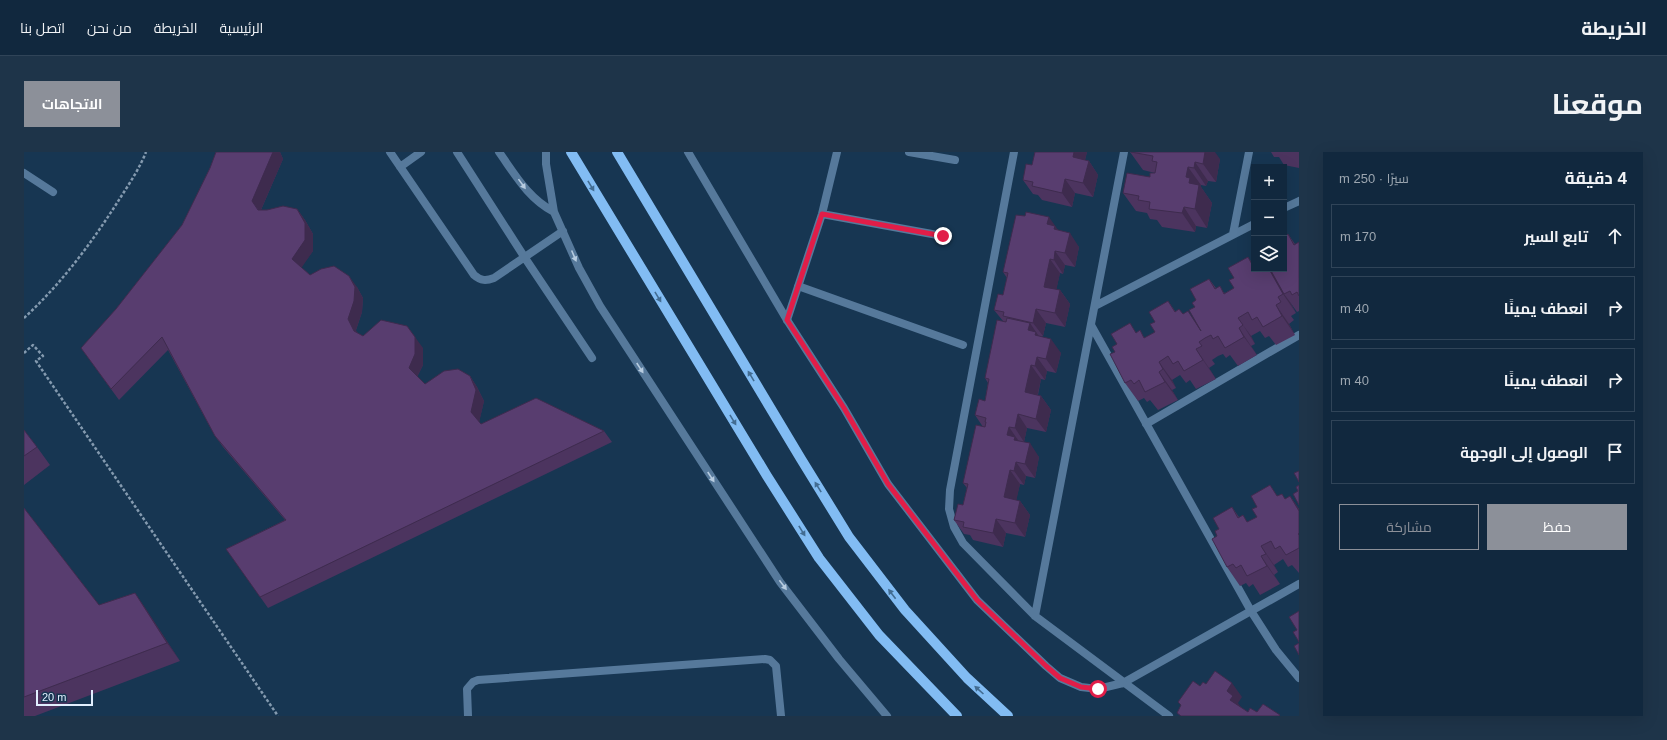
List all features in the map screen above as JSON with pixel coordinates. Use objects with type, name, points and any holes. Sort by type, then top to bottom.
[{"type":"main road","points":[[571,152],[751,449],[819,558],[879,636],[957,716]]},
{"type":"main road","points":[[617,152],[849,537],[904,610],[967,678],[1008,716]]},
{"type":"street","points":[[390,152],[474,275],[478,278],[488,280],[525,258],[563,231]]},
{"type":"street","points":[[400,167],[420,152]]},
{"type":"street","points":[[457,152],[525,258],[592,358]]},
{"type":"street","points":[[499,152],[530,195],[539,203],[554,212]]},
{"type":"street","points":[[546,152],[546,164],[554,212],[579,268],[600,306],[780,582],[839,659],[887,716]]},
{"type":"street","points":[[688,152],[787,320],[844,408],[888,484],[977,600],[1060,678],[1081,687],[1098,689],[1124,683],[1299,584]]},
{"type":"street","points":[[787,320],[822,214],[837,152]]},
{"type":"street","points":[[909,152],[955,160]]},
{"type":"street","points":[[1014,152],[950,490],[949,509],[954,527],[963,543],[1035,616],[1169,716]]},
{"type":"street","points":[[1035,616],[1124,152]]},
{"type":"street","points":[[1233,234],[1249,152]]},
{"type":"street","points":[[24,174],[53,192]]},
{"type":"street","points":[[1287,207],[1299,201]]},
{"type":"street","points":[[822,214],[943,236]]},
{"type":"street","points":[[1095,306],[1251,225]]},
{"type":"street","points":[[798,286],[963,345]]},
{"type":"street","points":[[1091,325],[1251,611],[1276,650],[1299,678]]},
{"type":"street","points":[[1146,424],[1299,335]]},
{"type":"street","points":[[468,716],[467,688],[473,682],[478,680],[765,659],[770,660],[776,666],[781,716]]},
{"type":"path","points":[[24,318],[65,276],[88,246],[128,186],[146,152]]},
{"type":"path","points":[[24,352],[33,345],[43,356],[36,361],[278,716]]},
{"type":"building","points":[[216,152],[273,152],[252,201],[258,210],[267,210],[283,206],[297,209],[305,223],[305,240],[292,259],[310,275],[321,269],[334,266],[349,276],[355,287],[354,301],[348,319],[354,331],[363,336],[381,320],[407,326],[415,337],[415,354],[409,368],[425,384],[444,371],[458,369],[470,376],[476,390],[471,412],[481,424],[536,398],[604,431],[260,597],[226,549],[286,520],[215,436],[162,337],[111,389],[81,348],[116,309],[182,225],[210,168]]},
{"type":"building","points":[[1035,152],[1074,152],[1073,157],[1089,161],[1083,183],[1065,179],[1062,193],[1032,186],[1033,182],[1023,180],[1026,164],[1032,165]]},
{"type":"building","points":[[1131,152],[1205,152],[1203,164],[1195,162],[1194,168],[1188,167],[1186,177],[1190,178],[1189,183],[1199,185],[1195,209],[1184,207],[1182,213],[1149,209],[1150,202],[1138,200],[1139,196],[1123,193],[1127,173],[1150,177],[1150,173],[1155,173],[1157,162],[1152,161],[1153,156]]},
{"type":"building","points":[[1026,212],[1049,217],[1047,224],[1055,226],[1054,229],[1070,233],[1065,253],[1055,251],[1054,260],[1050,259],[1044,287],[1060,290],[1055,313],[1036,309],[1033,323],[1003,316],[1004,312],[994,310],[998,294],[1003,295],[1008,273],[1003,272],[1016,215],[1025,216]]},
{"type":"building","points":[[1288,234],[1294,245],[1299,242],[1299,296],[1297,292],[1292,295],[1290,291],[1284,294],[1272,272],[1287,272]]},
{"type":"building","points":[[1248,257],[1251,262],[1251,272],[1271,272],[1283,294],[1278,297],[1281,302],[1276,305],[1282,316],[1263,327],[1257,317],[1252,320],[1248,312],[1238,318],[1243,325],[1239,328],[1244,337],[1225,348],[1218,336],[1213,339],[1211,335],[1199,342],[1202,346],[1196,349],[1203,360],[1184,371],[1178,361],[1173,364],[1168,356],[1159,362],[1163,369],[1159,372],[1165,382],[1145,392],[1139,380],[1134,384],[1131,380],[1125,383],[1110,354],[1115,352],[1112,347],[1117,344],[1111,334],[1130,323],[1136,333],[1140,330],[1144,338],[1155,332],[1150,324],[1155,322],[1149,312],[1168,301],[1175,312],[1179,309],[1183,314],[1188,311],[1201,331],[1189,310],[1195,307],[1192,303],[1196,300],[1190,289],[1209,279],[1215,289],[1220,286],[1224,294],[1234,288],[1229,280],[1234,278],[1228,268]]},
{"type":"building","points":[[1007,318],[1030,323],[1028,330],[1036,332],[1035,335],[1051,339],[1046,359],[1037,357],[1035,366],[1031,365],[1025,392],[1041,396],[1036,419],[1018,414],[1015,428],[1009,427],[1007,435],[1015,437],[1014,440],[1030,443],[1025,464],[1016,462],[1014,471],[1010,470],[1004,497],[1020,501],[1015,523],[996,519],[993,533],[963,527],[964,522],[954,520],[958,504],[963,505],[968,484],[963,483],[976,425],[985,427],[986,418],[975,415],[979,399],[985,401],[989,379],[985,378],[997,320],[1006,322]]},
{"type":"building","points":[[24,430],[37,447],[24,456]]},
{"type":"building","points":[[1299,471],[1299,482],[1294,473]]},
{"type":"building","points":[[1270,485],[1277,496],[1282,494],[1285,499],[1290,496],[1299,511],[1299,548],[1286,555],[1280,546],[1275,549],[1271,541],[1261,546],[1266,554],[1261,556],[1267,566],[1247,576],[1241,565],[1236,568],[1233,564],[1227,567],[1212,539],[1217,536],[1215,531],[1219,529],[1213,518],[1232,507],[1238,518],[1243,515],[1247,522],[1257,517],[1252,509],[1257,507],[1251,496]]},
{"type":"building","points":[[1299,485],[1299,505],[1293,494],[1298,491],[1296,487]]},
{"type":"building","points":[[24,508],[99,605],[135,593],[167,643],[24,697]]},
{"type":"building","points":[[1299,611],[1299,642],[1293,632],[1297,630],[1289,617]]},
{"type":"building","points":[[1299,643],[1299,655],[1294,646]]},
{"type":"building","points":[[1215,671],[1232,683],[1227,691],[1233,696],[1230,700],[1248,712],[1250,708],[1257,712],[1263,704],[1280,715],[1181,716],[1177,713],[1181,705],[1178,702],[1193,681],[1200,686],[1203,682],[1206,684]]},
{"type":"route","points":[[943,236],[822,214],[787,320],[844,408],[888,484],[977,600],[1060,678],[1081,687],[1098,689]]}]
